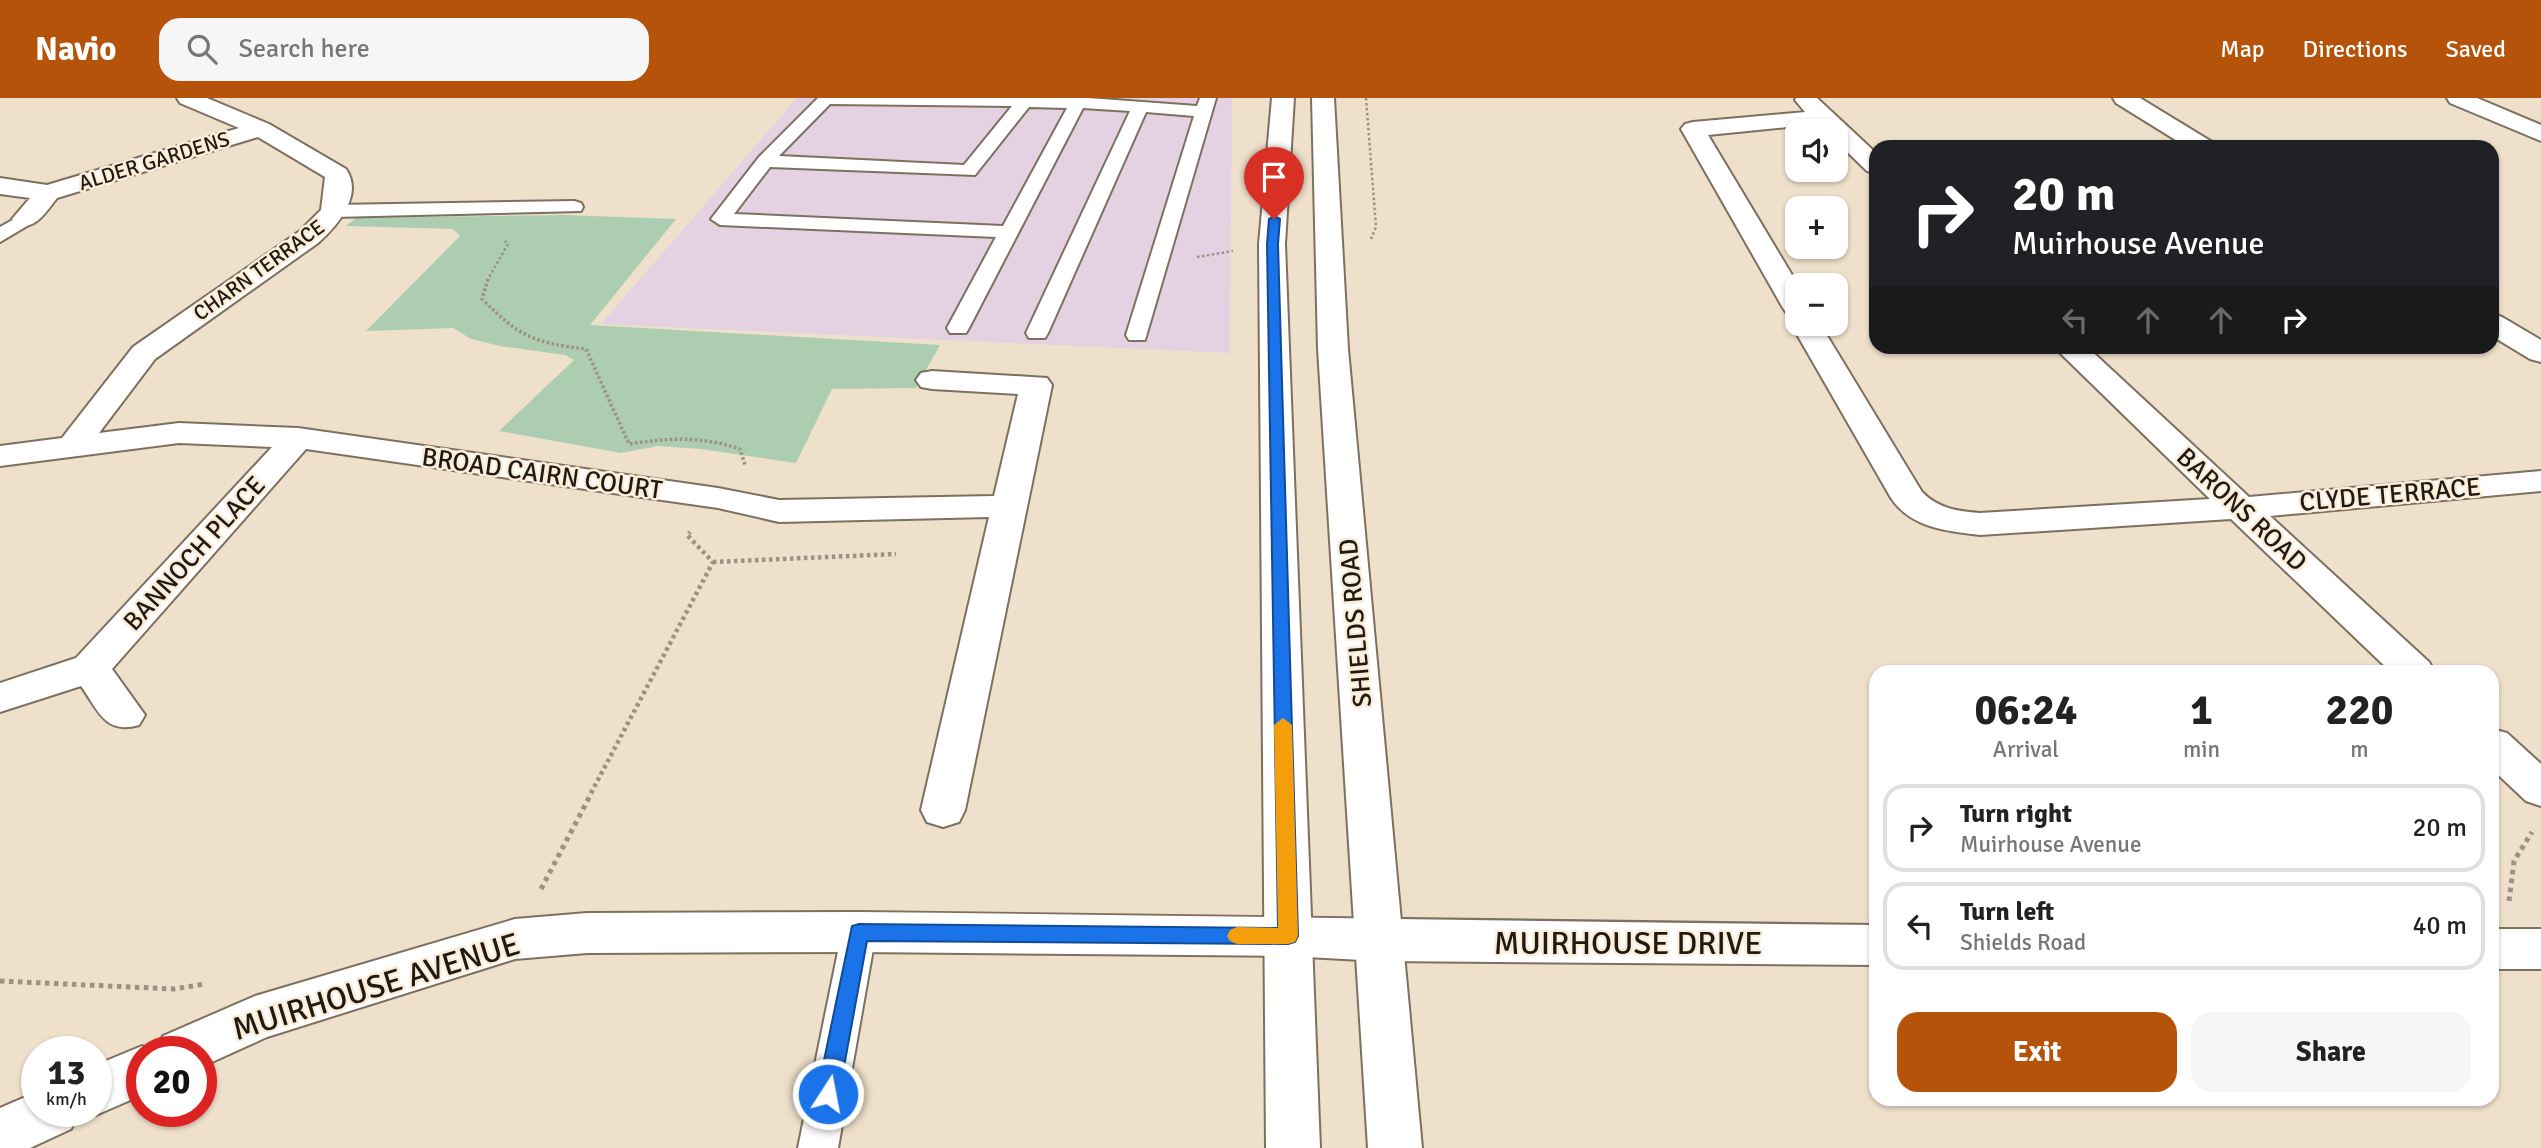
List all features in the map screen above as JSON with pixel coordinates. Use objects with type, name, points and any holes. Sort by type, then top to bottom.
[{"type":"street","points":[[1283,98],[1272,244],[1293,1148]]},
{"type":"street","name":"SHIELDS ROAD","points":[[1323,98],[1333,349],[1395,1148]]},
{"type":"street","points":[[1804,98],[1869,159]]},
{"type":"street","points":[[2124,98],[2193,140]]},
{"type":"street","points":[[2458,98],[2541,134]]},
{"type":"street","name":"CHARN TERRACE","points":[[74,446],[144,353],[309,237],[328,221],[338,205],[337,174],[207,100]]},
{"type":"street","points":[[1785,288],[1693,129],[1824,117]]},
{"type":"street","name":"ALDER GARDENS","points":[[0,186],[48,193],[261,129]]},
{"type":"street","name":"ALDER GARDENS","points":[[25,219],[48,193]]},
{"type":"street","points":[[2499,327],[2541,353]]},
{"type":"street","name":"CLYDE TERRACE","points":[[1813,336],[1908,498],[1918,511],[1951,521],[1980,524],[2239,508],[2541,481]]},
{"type":"street","name":"BARONS ROAD","points":[[2076,354],[2407,665]]},
{"type":"street","points":[[932,380],[1036,385],[943,810]]},
{"type":"street","name":"BROAD CAIRN COURT","points":[[0,456],[178,433],[298,438],[718,498],[779,511],[1011,506]]},
{"type":"street","name":"BANNOCH PLACE","points":[[0,698],[90,668],[298,438]]},
{"type":"street","points":[[90,668],[124,715]]},
{"type":"street","points":[[2499,750],[2541,789]]},
{"type":"street","name":"MUIRHOUSE AVENUE","points":[[216,1036],[255,1018],[515,939],[587,933],[859,932],[1288,936]]},
{"type":"street","name":"MUIRHOUSE DRIVE","points":[[1288,936],[1380,941],[1869,944]]},
{"type":"street","points":[[0,1135],[21,1125]]},
{"type":"lane","points":[[1009,232],[720,219],[765,161],[826,99],[1206,105],[1137,335]]},
{"type":"lane","points":[[765,161],[969,171],[1024,101]]},
{"type":"lane","points":[[958,328],[1078,101]]},
{"type":"lane","points":[[1037,333],[1141,105]]},
{"type":"lane","points":[[334,211],[574,206]]},
{"type":"lane","points":[[0,236],[25,219]]},
{"type":"lane","points":[[818,1148],[859,932]]},
{"type":"path","points":[[1162,250],[1189,258],[1272,244]]},
{"type":"path","points":[[713,562],[896,554]]},
{"type":"path","points":[[2521,949],[2508,898],[2514,861],[2534,829],[2541,826]]},
{"type":"shaded area","points":[[797,98],[1232,98],[1230,353],[601,324]]},
{"type":"green space","points":[[563,215],[676,219],[590,325],[940,345],[916,388],[832,389],[796,463],[700,449],[658,446],[621,453],[499,431],[574,360],[565,355],[471,339],[453,328],[366,331],[460,236],[453,229],[346,226],[356,218]]},
{"type":"slow traffic","points":[[1237,936],[1288,936],[1283,725]]},
{"type":"route","points":[[828,1094],[859,932],[1288,936],[1272,244],[1274,219]]}]
